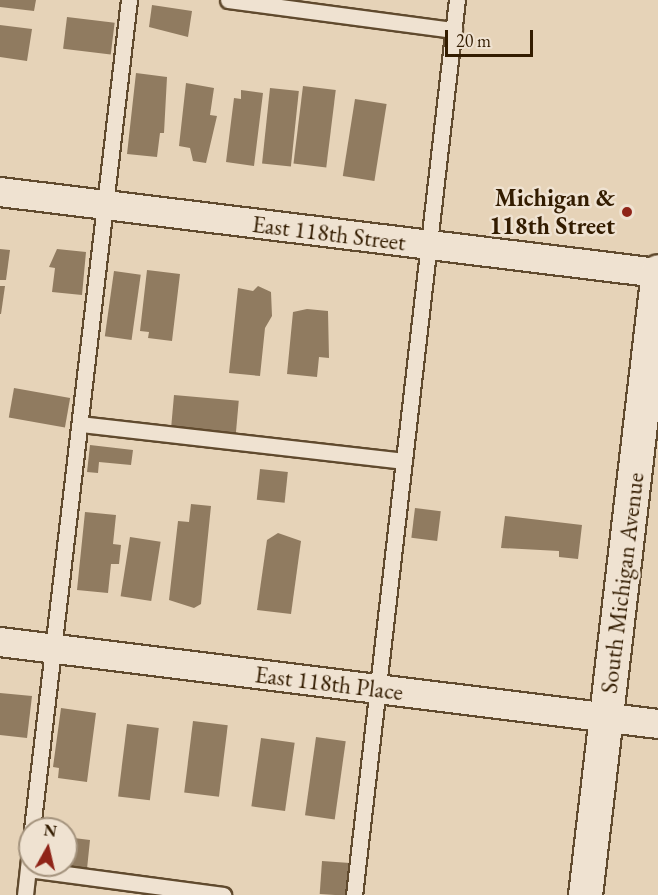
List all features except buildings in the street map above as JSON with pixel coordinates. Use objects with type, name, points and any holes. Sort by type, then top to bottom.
[{"type":"main road","name":"South Michigan Avenue","points":[[585,895],[658,272]]},
{"type":"street","name":"East 118th Street","points":[[0,192],[658,272]]},
{"type":"street","name":"East 118th Place","points":[[0,642],[658,724]]},
{"type":"lane","points":[[33,817],[129,0]]},
{"type":"lane","points":[[228,0],[454,30]]},
{"type":"lane","points":[[354,895],[457,0]]},
{"type":"lane","points":[[80,424],[404,461]]},
{"type":"lane","points":[[78,876],[223,895]]},
{"type":"lane","points":[[25,895],[27,877]]},
{"type":"place","name":"Michigan & 118th Street","points":[[627,212]]}]
